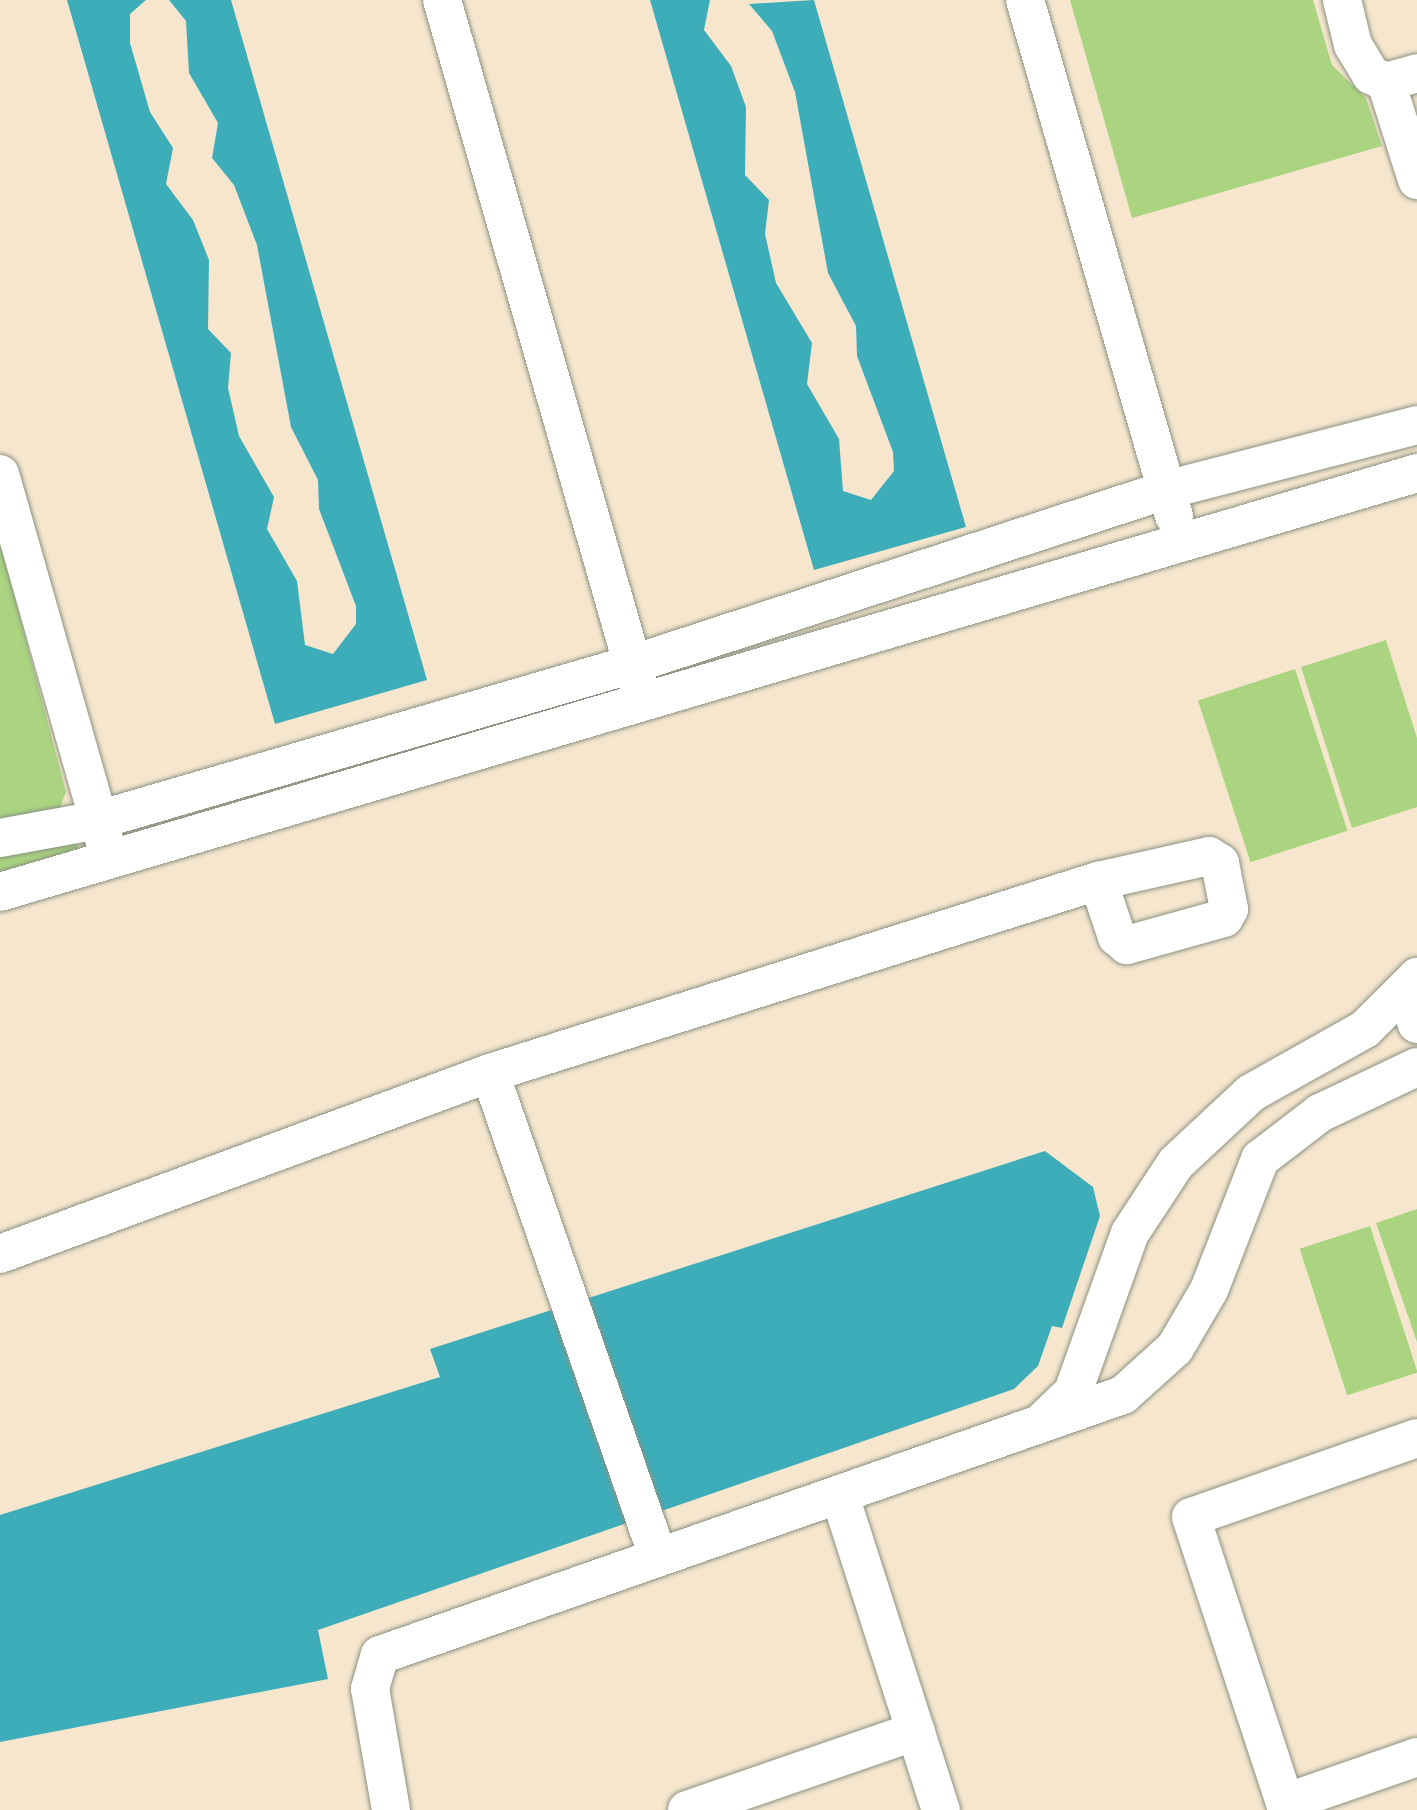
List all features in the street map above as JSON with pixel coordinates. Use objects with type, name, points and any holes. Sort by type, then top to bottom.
[{"type":"street","points":[[442,0],[643,705]]},
{"type":"street","points":[[1025,0],[1181,541]]},
{"type":"street","points":[[1342,0],[1353,45],[1371,75],[1402,77],[1417,180]]},
{"type":"street","points":[[0,838],[98,820],[633,664],[1166,490],[1417,425]]},
{"type":"street","points":[[0,892],[110,856],[643,705],[1181,541],[1417,473]]},
{"type":"street","points":[[0,474],[110,856]]},
{"type":"street","points":[[0,1254],[490,1073],[1098,881]]},
{"type":"street","points":[[1416,978],[1411,1007],[1417,1024]]},
{"type":"street","points":[[1021,1436],[1073,1392],[1130,1233],[1176,1163],[1251,1093],[1365,1029],[1416,978]]},
{"type":"street","points":[[1298,1066],[1320,1113]]},
{"type":"street","points":[[391,1810],[370,1689],[380,1655],[652,1541],[840,1496],[1021,1436],[1123,1395],[1175,1348],[1209,1290],[1246,1181],[1260,1159],[1320,1113],[1417,1067]]},
{"type":"street","points":[[490,1073],[652,1541]]},
{"type":"street","points":[[1417,1438],[1191,1517],[1285,1803],[1417,1757]]},
{"type":"street","points":[[840,1496],[941,1810]]},
{"type":"street","points":[[687,1810],[916,1731]]},
{"type":"green space","points":[[1070,0],[1313,0],[1332,65],[1366,98],[1382,146],[1132,218]]},
{"type":"green space","points":[[0,541],[66,792],[58,813],[0,822]]},
{"type":"green space","points":[[1386,640],[1417,738],[1417,807],[1352,828],[1301,667]]},
{"type":"green space","points":[[1295,669],[1348,831],[1251,862],[1198,701]]},
{"type":"green space","points":[[78,841],[78,850],[0,878],[0,851]]},
{"type":"green space","points":[[1417,1209],[1417,1342],[1376,1223]]},
{"type":"green space","points":[[1370,1226],[1417,1373],[1347,1395],[1300,1249]]},
{"type":"water","points":[[67,0],[146,0],[130,14],[130,43],[150,112],[173,148],[166,184],[193,220],[209,260],[208,329],[231,353],[228,388],[239,436],[274,497],[267,529],[297,581],[305,645],[333,654],[356,624],[356,606],[319,509],[318,480],[291,427],[257,245],[234,185],[212,158],[218,123],[189,73],[186,21],[169,0],[231,0],[427,680],[275,724]]},
{"type":"water","points":[[650,0],[710,0],[704,30],[731,66],[746,107],[745,175],[769,200],[765,234],[776,283],[812,343],[807,384],[839,439],[843,491],[871,500],[894,471],[893,452],[857,356],[856,326],[828,273],[795,92],[772,31],[749,4],[814,0],[966,527],[814,570]]},
{"type":"water","points":[[1045,1151],[1093,1187],[1100,1216],[1062,1328],[1052,1326],[1038,1366],[1014,1389],[318,1630],[328,1679],[0,1742],[0,1515],[440,1377],[430,1349]]}]
